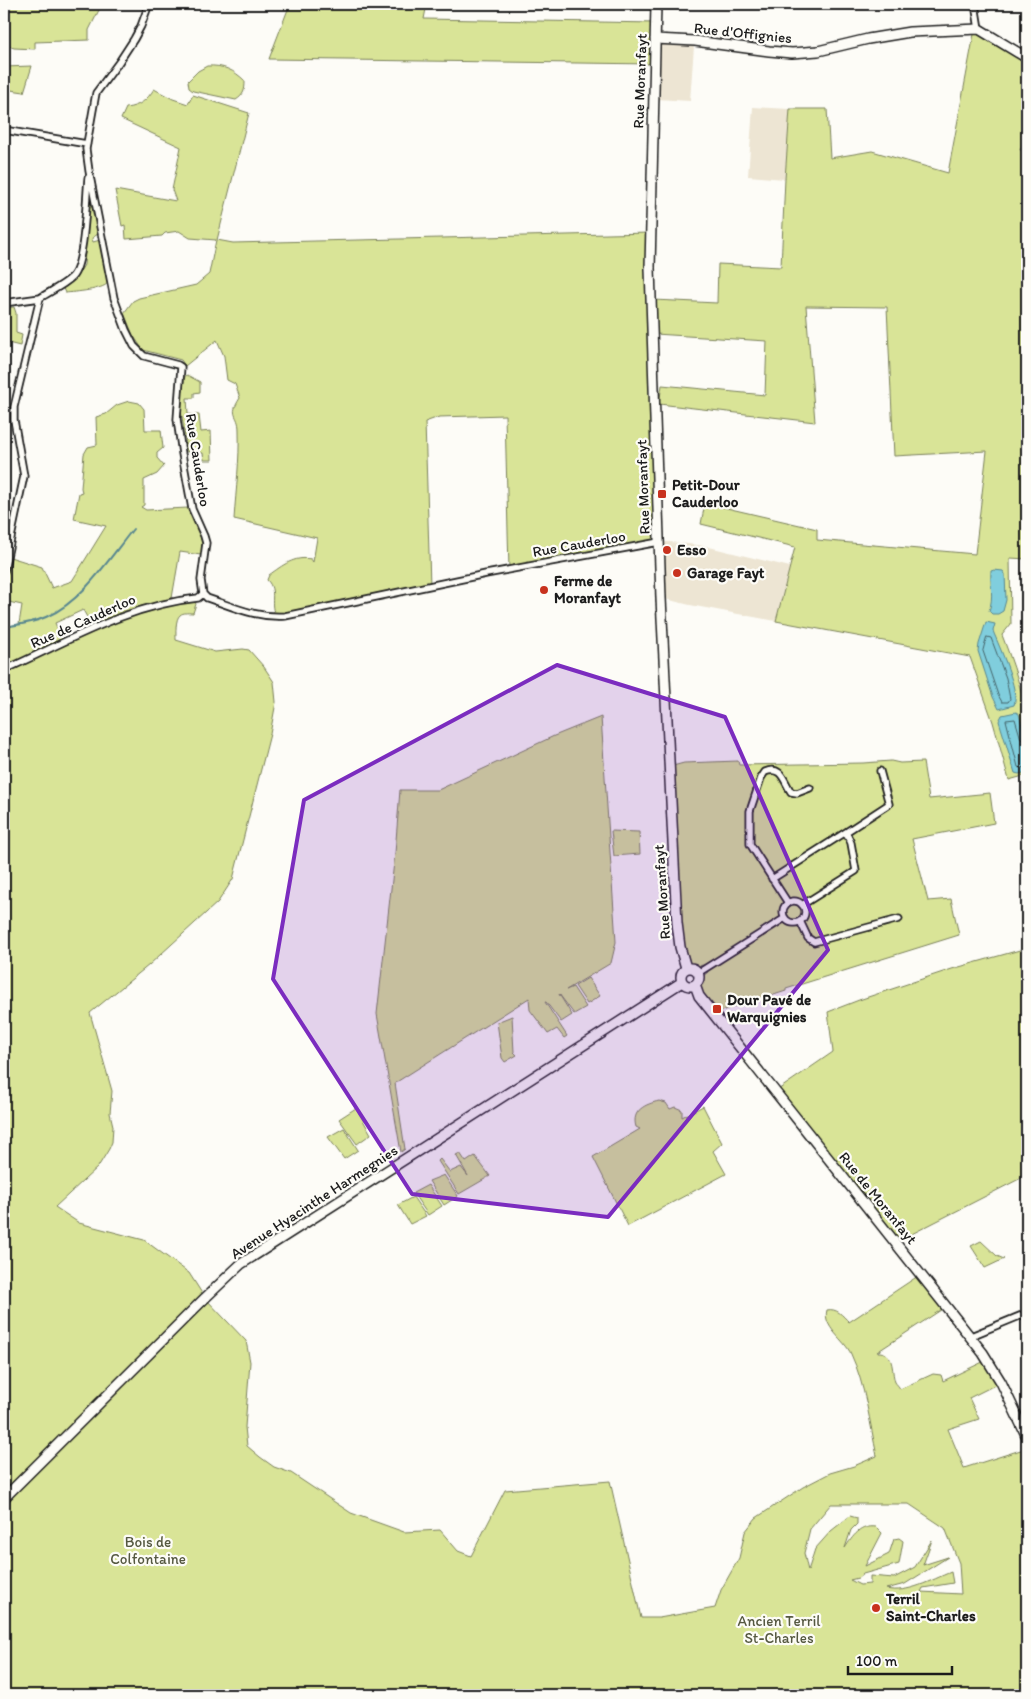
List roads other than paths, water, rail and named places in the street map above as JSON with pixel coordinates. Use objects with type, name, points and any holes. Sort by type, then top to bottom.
[{"type":"main road","name":"Rue Moranfayt","points":[[656,4],[650,268],[659,542],[677,923],[680,947],[686,968]]},
{"type":"main road","name":"Rue d'Offignies","points":[[655,39],[695,41],[792,53],[818,51],[868,38],[910,32],[980,29]]},
{"type":"main road","points":[[980,29],[1027,58]]},
{"type":"main road","points":[[686,968],[695,969],[698,973],[699,979],[695,985],[689,986],[682,982],[681,974],[686,968]]},
{"type":"main road","name":"Avenue Hyacinthe Harmegnies","points":[[4,1498],[241,1264],[682,982]]},
{"type":"main road","name":"Rue de Moranfayt","points":[[695,985],[700,996],[711,1011],[971,1336],[1001,1382],[1027,1437]]},
{"type":"street","name":"Rue Cauderloo","points":[[149,4],[134,39],[120,62],[96,93],[86,144],[89,171],[114,298],[126,330],[134,346],[144,356],[181,367],[177,419],[192,509],[206,544],[201,580],[203,594],[207,598],[256,615],[285,616],[483,575],[659,542]]},
{"type":"street","points":[[975,4],[980,29]]},
{"type":"street","points":[[4,130],[86,144]]},
{"type":"street","points":[[4,304],[40,298],[73,276],[77,270],[81,254],[89,171]]},
{"type":"street","points":[[4,571],[24,476],[15,428],[14,406],[40,298]]},
{"type":"street","name":"Rue de Cauderloo","points":[[4,670],[122,616],[150,606],[176,600],[198,598],[203,594]]},
{"type":"street","points":[[788,903],[750,844],[750,811],[761,778],[766,772],[774,770],[781,773],[792,792],[797,793],[810,788]]},
{"type":"street","points":[[772,879],[889,804],[880,771]]},
{"type":"street","points":[[802,905],[856,871],[851,843],[846,832]]},
{"type":"street","points":[[797,902],[802,905],[805,914],[800,921],[790,922],[785,918],[784,908],[788,903],[797,902]]},
{"type":"street","points":[[698,973],[785,918]]},
{"type":"street","points":[[800,921],[808,938],[814,942],[899,919]]},
{"type":"street","points":[[971,1336],[1027,1313]]},
{"type":"water","points":[[991,571],[1003,571],[1005,574],[1006,600],[1003,611],[998,614],[992,614],[989,611],[992,596]]},
{"type":"water","points":[[986,622],[995,624],[993,631],[1012,679],[1014,690],[1014,705],[999,709],[993,697],[978,651]]},
{"type":"water","points":[[1016,712],[1019,714],[1027,745],[1027,772],[1019,774],[1015,773],[999,721],[1002,715]]},
{"type":"waterway","points":[[4,627],[25,624],[41,619],[59,610],[71,601],[94,579],[133,529]]},
{"type":"place","name":"Petit-Dour Cauderloo","points":[[662,494]]},
{"type":"place","name":"Esso","points":[[667,550]]},
{"type":"place","name":"Garage Fayt","points":[[677,573]]},
{"type":"place","name":"Ferme de Moranfayt","points":[[544,590]]},
{"type":"place","name":"Dour Pavé de Warquignies","points":[[717,1009]]},
{"type":"place","name":"Terril Saint-Charles","points":[[876,1608]]},
{"type":"park label","name":"Bois de Colfontaine","points":[[148,1550]]},
{"type":"park label","name":"Ancien Terril St-Charles","points":[[779,1630]]}]
